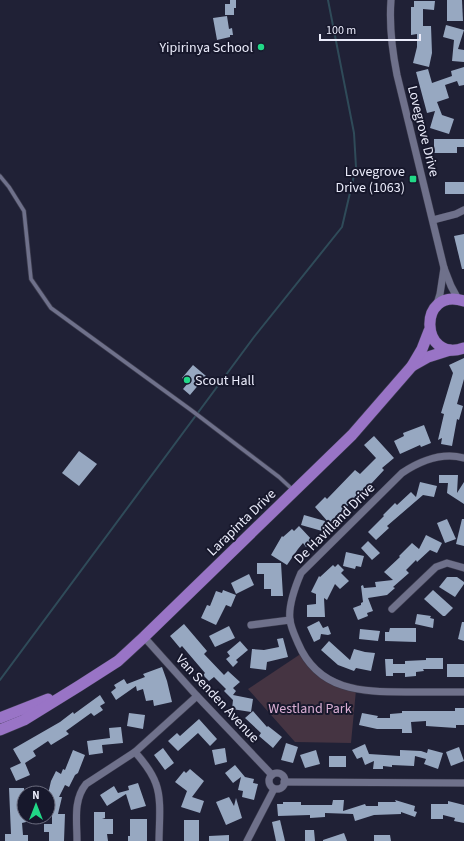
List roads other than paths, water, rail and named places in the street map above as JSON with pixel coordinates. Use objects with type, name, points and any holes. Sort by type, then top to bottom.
[{"type":"main road","points":[[436,307],[448,300],[461,300]]},
{"type":"main road","name":"Larapinta Drive","points":[[0,730],[24,720],[118,661],[295,491],[352,435],[412,366],[430,331],[430,316],[436,307]]},
{"type":"main road","points":[[430,331],[437,343],[450,350]]},
{"type":"main road","name":"Larapinta Drive","points":[[412,366],[428,357],[450,350],[464,348]]},
{"type":"main road","name":"Larapinta Drive","points":[[0,718],[79,686]]},
{"type":"street","name":"Lovegrove Drive","points":[[391,0],[389,20],[393,53],[444,268],[451,286],[461,300]]},
{"type":"street","points":[[432,220],[456,214],[464,210]]},
{"type":"street","name":"Lovegrove Drive","points":[[436,307],[440,294],[444,268]]},
{"type":"street","points":[[463,458],[464,450]]},
{"type":"street","name":"De Havilland Drive","points":[[463,458],[444,456],[417,464],[402,473],[301,573],[295,586],[290,609],[290,620],[302,653],[312,667],[325,677],[335,682],[356,690],[378,692],[464,692]]},
{"type":"street","points":[[392,609],[436,567],[447,563],[464,568]]},
{"type":"street","points":[[251,626],[290,620]]},
{"type":"street","name":"Van Senden Avenue","points":[[144,637],[197,696],[272,775]]},
{"type":"street","points":[[77,841],[77,803],[81,791],[86,784],[135,752],[197,696]]},
{"type":"street","points":[[135,752],[147,767],[156,783],[159,794],[159,841]]},
{"type":"street","points":[[274,789],[269,784],[272,775],[280,774],[284,779],[284,782]]},
{"type":"street","points":[[284,782],[464,783]]},
{"type":"street","points":[[274,789],[280,788],[284,782]]},
{"type":"street","points":[[247,841],[274,789]]},
{"type":"lane","points":[[0,176],[9,187],[24,211],[31,279],[51,308],[191,410],[279,477],[295,491]]},
{"type":"waterway","points":[[0,680],[254,337],[342,227],[356,167],[354,133],[328,0]]},
{"type":"place","name":"Yipirinya School","points":[[261,47]]},
{"type":"place","name":"Lovegrove Drive (1063)","points":[[413,179]]},
{"type":"place","name":"Scout Hall","points":[[187,380]]},
{"type":"park label","name":"Westland Park","points":[[310,708]]}]
